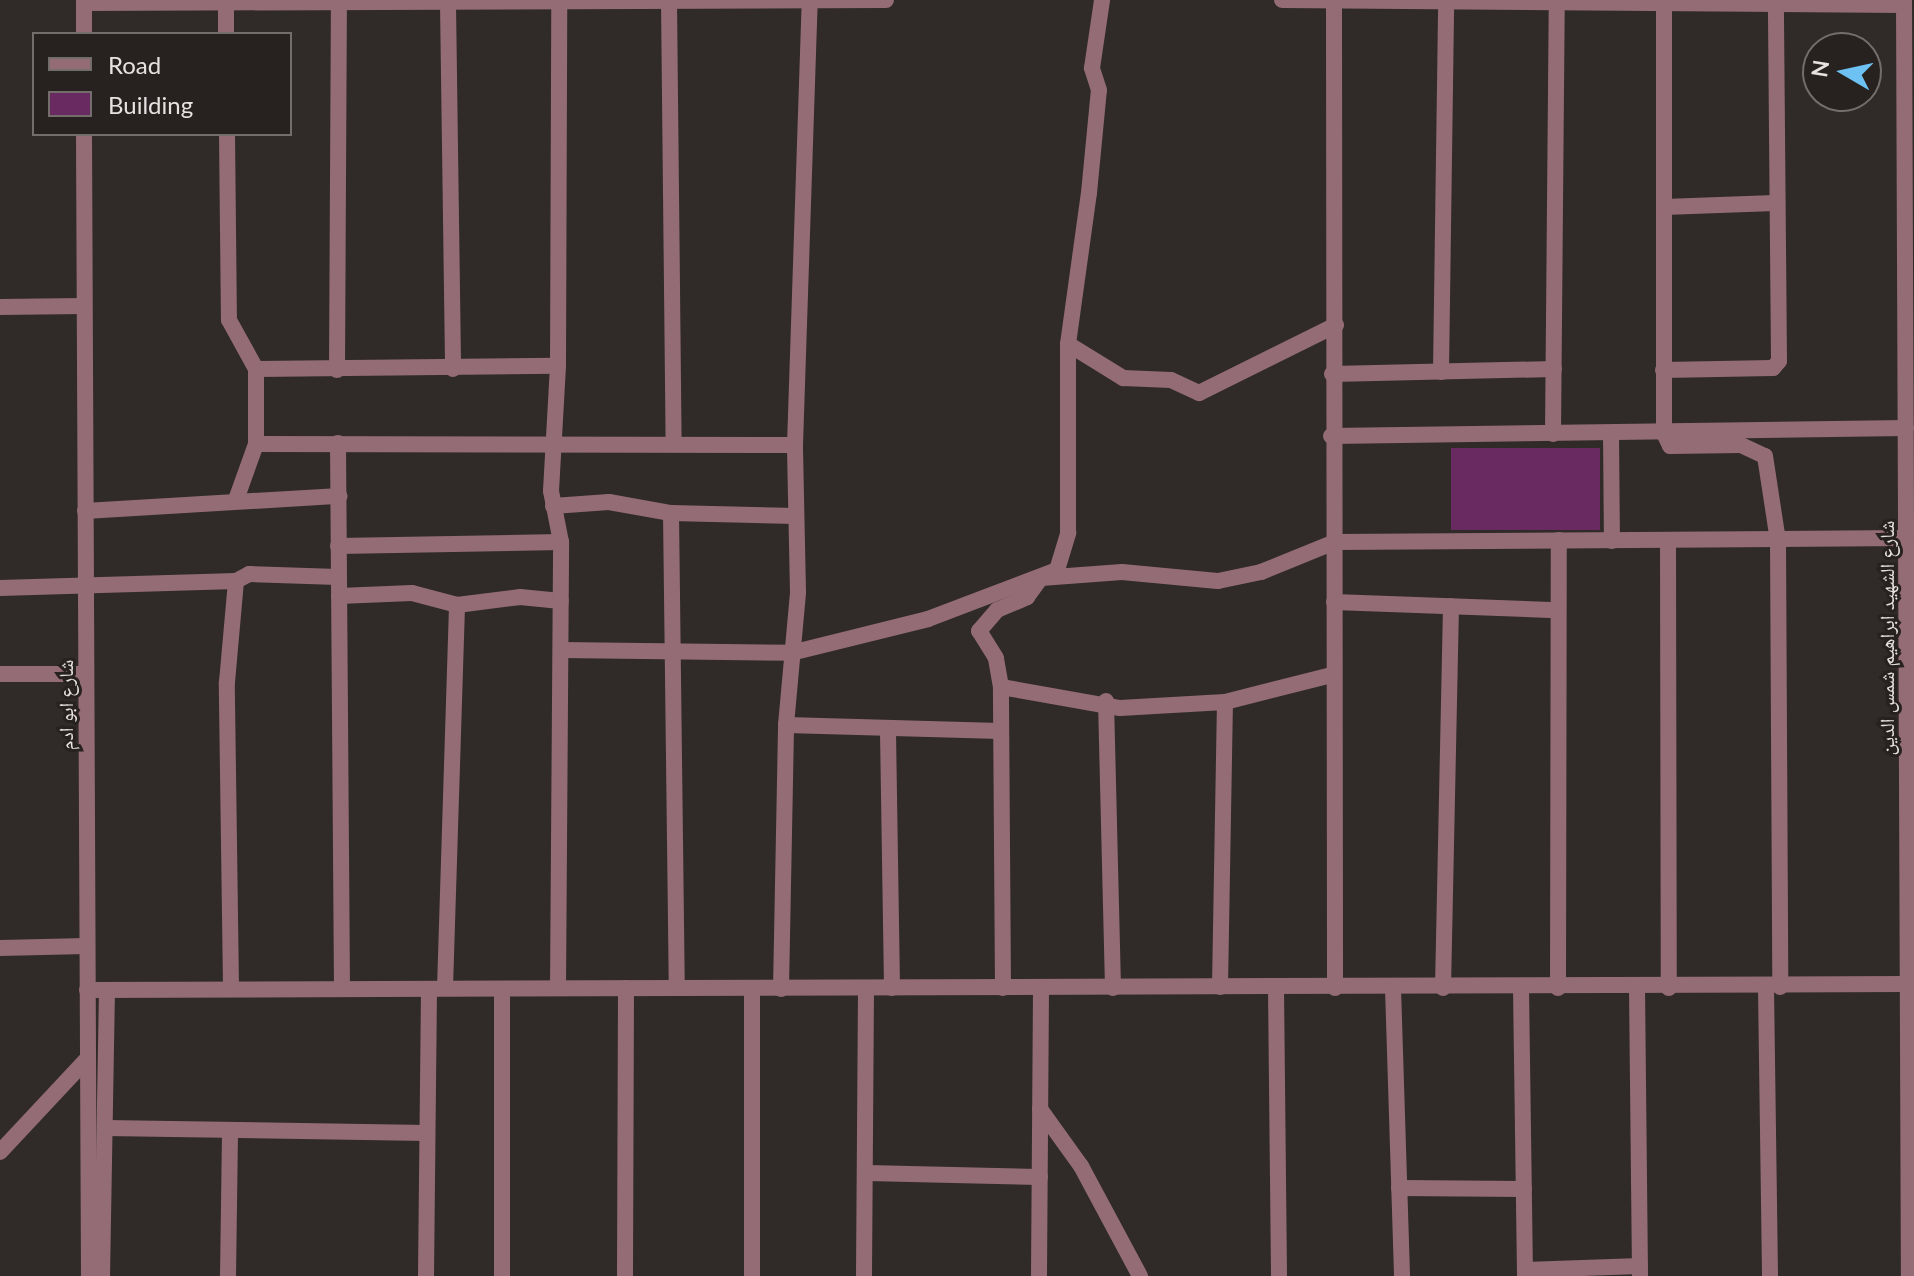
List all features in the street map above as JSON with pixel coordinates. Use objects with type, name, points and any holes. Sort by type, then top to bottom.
[{"type":"street","points":[[84,32],[84,1],[226,5],[279,2],[339,6],[392,2],[886,0]]},
{"type":"street","points":[[561,650],[791,653],[928,619],[1057,570],[1068,533],[1068,344],[1089,193],[1099,90],[1092,68],[1102,0]]},
{"type":"street","points":[[1282,0],[1334,5],[1498,2],[1776,6],[1832,2],[1904,3]]},
{"type":"street","points":[[669,1],[674,444]]},
{"type":"street","points":[[781,989],[786,725],[796,516],[795,445],[810,1]]},
{"type":"street","points":[[558,988],[561,542],[553,506],[551,444],[558,366],[559,3]]},
{"type":"street","name":"شارع الشهيد ابراهيم شمس الدين","points":[[1904,3],[1912,367],[1906,428],[1909,1276]]},
{"type":"street","points":[[448,4],[453,369]]},
{"type":"street","points":[[226,5],[226,32]]},
{"type":"street","points":[[1334,5],[1336,325],[1331,436],[1335,542],[1332,675],[1335,988]]},
{"type":"street","points":[[1441,372],[1446,5]]},
{"type":"street","points":[[1553,434],[1557,5]]},
{"type":"street","points":[[337,370],[339,6]]},
{"type":"street","points":[[1664,6],[1664,433],[1670,446],[1741,445],[1765,456],[1778,541],[1770,1276]]},
{"type":"street","points":[[1663,370],[1777,365],[1776,6]]},
{"type":"street","name":"شارع ابو ادم","points":[[84,136],[89,1276]]},
{"type":"street","points":[[227,136],[229,320],[256,369],[256,444],[236,500]]},
{"type":"street","points":[[1664,207],[1775,203]]},
{"type":"street","points":[[0,307],[84,306]]},
{"type":"street","points":[[1068,344],[1123,378],[1171,380],[1199,393],[1336,325]]},
{"type":"street","points":[[256,369],[558,366]]},
{"type":"street","points":[[1332,374],[1554,369]]},
{"type":"street","points":[[1331,436],[1906,428]]},
{"type":"street","points":[[1611,433],[1612,541]]},
{"type":"street","points":[[338,443],[342,988]]},
{"type":"street","points":[[256,444],[795,445]]},
{"type":"street","points":[[85,511],[340,496]]},
{"type":"street","points":[[553,506],[609,502],[671,513],[796,516]]},
{"type":"street","points":[[671,513],[677,988]]},
{"type":"street","points":[[1003,988],[1001,687],[996,658],[979,631],[997,610],[1027,597],[1041,578],[1122,572],[1218,581],[1261,572],[1335,542],[1906,538]]},
{"type":"street","points":[[1558,988],[1559,540]]},
{"type":"street","points":[[338,546],[561,542]]},
{"type":"street","points":[[1668,542],[1669,988]]},
{"type":"street","points":[[0,588],[236,581],[249,574],[338,577]]},
{"type":"street","points":[[231,987],[227,682],[236,581]]},
{"type":"street","points":[[339,596],[412,593],[457,605],[520,597],[561,601]]},
{"type":"street","points":[[1334,602],[1557,610]]},
{"type":"street","points":[[426,1276],[427,1133],[457,605]]},
{"type":"street","points":[[1443,988],[1451,606]]},
{"type":"street","points":[[0,674],[85,674]]},
{"type":"street","points":[[1001,687],[1106,701],[1120,708],[1225,702],[1332,675]]},
{"type":"street","points":[[1106,701],[1113,988]]},
{"type":"street","points":[[1220,987],[1225,702]]},
{"type":"street","points":[[786,725],[888,732],[1000,731]]},
{"type":"street","points":[[888,732],[892,988]]},
{"type":"street","points":[[0,948],[86,946]]},
{"type":"street","points":[[87,990],[231,987],[502,990],[1669,988],[1906,984]]},
{"type":"street","points":[[1521,988],[1525,1273],[1640,1271],[1637,987]]},
{"type":"street","points":[[625,1276],[626,988]]},
{"type":"street","points":[[752,988],[752,1276]]},
{"type":"street","points":[[864,1276],[866,988]]},
{"type":"street","points":[[1039,1276],[1041,988]]},
{"type":"street","points":[[1276,988],[1279,1276]]},
{"type":"street","points":[[1393,988],[1402,1276]]},
{"type":"street","points":[[102,1276],[107,990]]},
{"type":"street","points":[[502,990],[502,1276]]},
{"type":"street","points":[[0,1152],[87,1059]]},
{"type":"street","points":[[1040,1109],[1081,1166],[1140,1276]]},
{"type":"street","points":[[105,1128],[427,1133]]},
{"type":"street","points":[[228,1276],[230,1130]]},
{"type":"street","points":[[867,1173],[1040,1177]]},
{"type":"street","points":[[1399,1188],[1524,1189]]},
{"type":"building","points":[[1451,448],[1600,448],[1600,530],[1451,530]]}]
